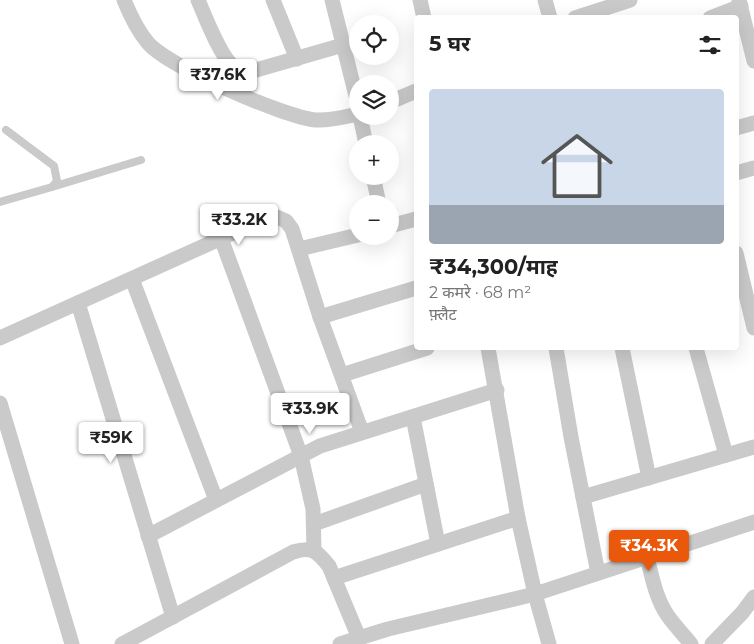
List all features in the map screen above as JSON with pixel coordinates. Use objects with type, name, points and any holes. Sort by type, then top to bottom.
[{"type":"street","points":[[124,0],[148,43],[167,59],[234,91],[296,116],[317,120],[349,116]]},
{"type":"street","points":[[198,0],[226,59],[234,67],[256,70],[343,45]]},
{"type":"street","points":[[273,0],[297,58]]},
{"type":"street","points":[[332,0],[351,75]]},
{"type":"street","points":[[420,0],[423,15]]},
{"type":"street","points":[[545,0],[549,15]]},
{"type":"street","points":[[584,15],[630,0]]},
{"type":"street","points":[[716,15],[740,3],[754,60]]},
{"type":"street","points":[[399,98],[414,92]]},
{"type":"street","points":[[739,127],[754,122]]},
{"type":"street","points":[[739,172],[754,168]]},
{"type":"street","points":[[0,338],[266,218],[276,217],[286,221],[292,229],[320,316],[362,432]]},
{"type":"street","points":[[399,223],[414,219]]},
{"type":"street","points":[[299,248],[349,237]]},
{"type":"street","points":[[221,238],[301,456],[314,524],[314,550]]},
{"type":"street","points":[[739,266],[754,328]]},
{"type":"street","points":[[132,278],[216,500]]},
{"type":"street","points":[[320,316],[414,289]]},
{"type":"street","points":[[78,303],[174,616]]},
{"type":"street","points":[[342,375],[421,350]]},
{"type":"street","points":[[488,350],[497,390],[518,518],[535,594],[549,644]]},
{"type":"street","points":[[556,350],[598,573]]},
{"type":"street","points":[[622,350],[649,478]]},
{"type":"street","points":[[697,350],[726,455]]},
{"type":"street","points":[[148,536],[320,446],[497,390]]},
{"type":"street","points":[[0,403],[72,644]]},
{"type":"street","points":[[413,417],[438,544]]},
{"type":"street","points":[[583,497],[754,447]]},
{"type":"street","points":[[314,524],[426,484]]},
{"type":"street","points":[[334,578],[518,518]]},
{"type":"street","points":[[122,644],[293,552],[304,548],[314,550],[329,566],[334,578],[349,642],[388,629],[535,594],[754,522]]},
{"type":"street","points":[[647,557],[663,607],[691,644]]},
{"type":"street","points":[[712,644],[742,613],[754,597]]},
{"type":"lane","points":[[6,130],[54,166],[57,181],[52,187]]},
{"type":"lane","points":[[0,202],[141,160]]}]
